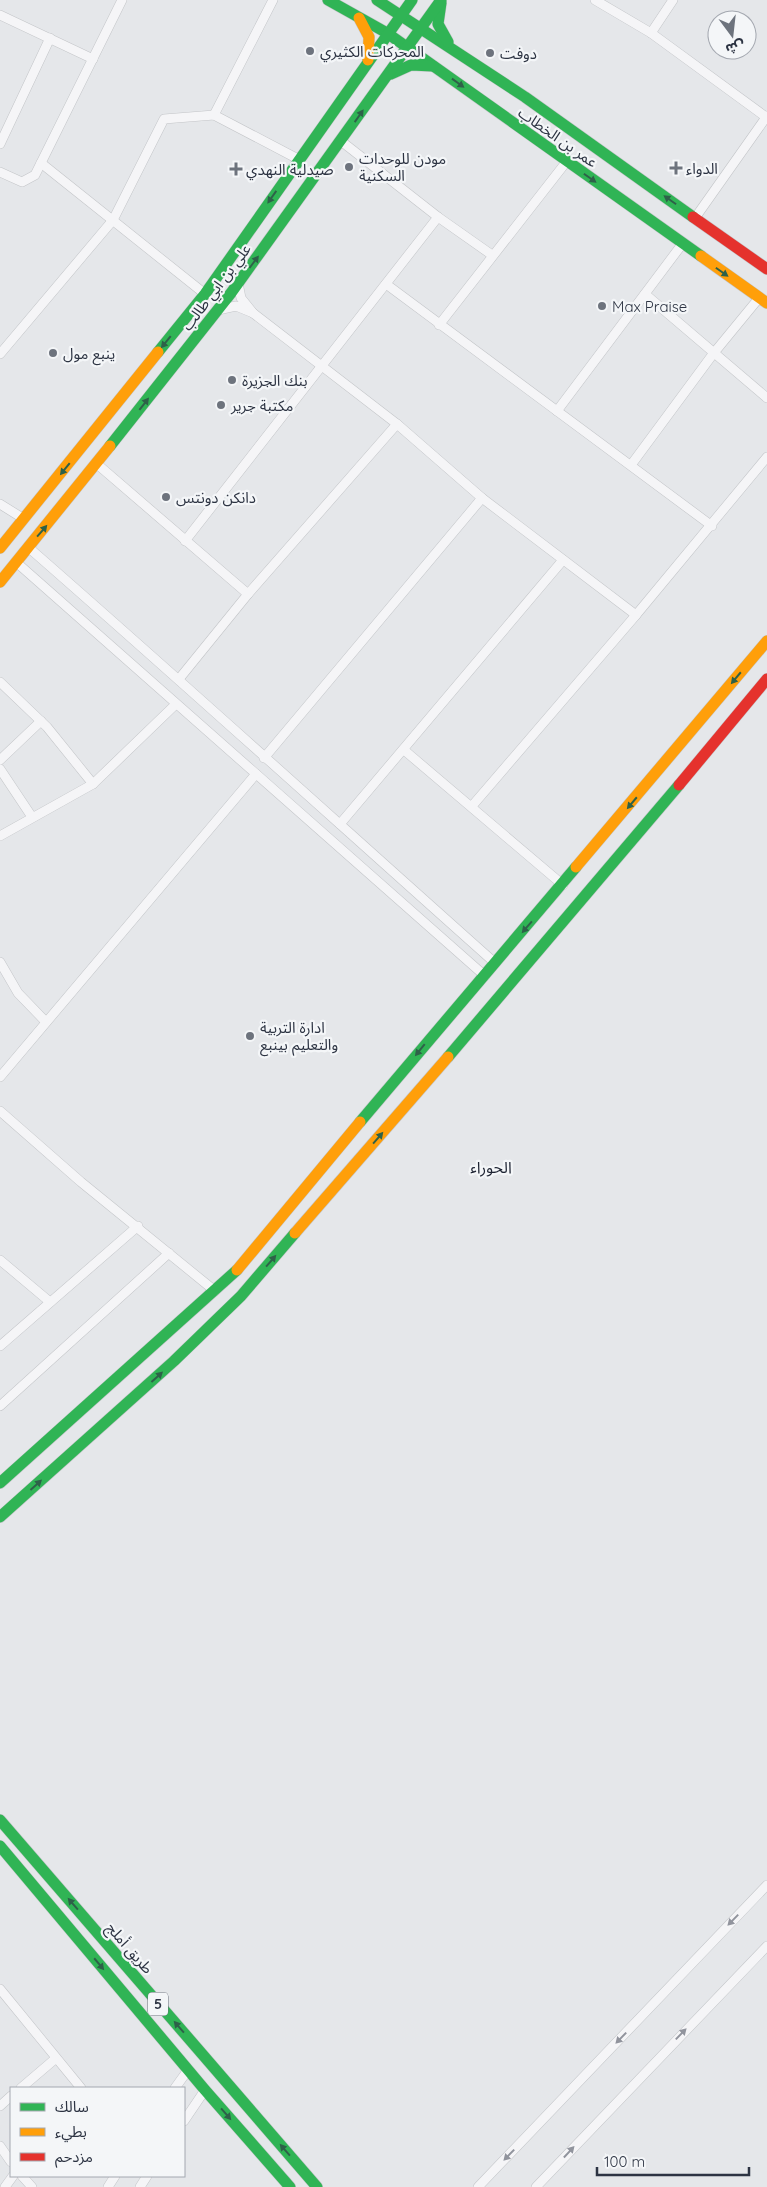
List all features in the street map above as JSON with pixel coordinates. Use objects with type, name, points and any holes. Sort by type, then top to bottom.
[{"type":"main road","name":"عمر بن الخطاب","points":[[328,0],[388,33],[763,301]]},
{"type":"main road","name":"عمر بن الخطاب","points":[[377,0],[422,27],[767,269]]},
{"type":"main road","name":"علي بن ابي طالب","points":[[0,548],[205,294],[298,159],[412,0]]},
{"type":"main road","points":[[441,0],[437,14],[437,24],[441,34],[452,48]]},
{"type":"main road","name":"علي بن ابي طالب","points":[[0,582],[97,464],[238,284],[441,0]]},
{"type":"main road","points":[[358,16],[369,38],[370,49],[367,62]]},
{"type":"main road","points":[[387,77],[400,68],[411,64],[425,64],[439,69]]},
{"type":"main road","points":[[0,1483],[215,1291],[245,1261],[428,1040],[563,885],[767,641]]},
{"type":"main road","points":[[0,1517],[174,1361],[241,1296],[588,894],[767,680]]},
{"type":"main road","name":"طريق أملج","points":[[0,1820],[317,2187]]},
{"type":"main road","name":"5","points":[[0,1846],[205,2090],[290,2187]]},
{"type":"street","points":[[0,172],[22,182],[35,175],[122,0]]},
{"type":"street","points":[[214,115],[273,0]]},
{"type":"street","points":[[595,0],[651,34],[767,117],[696,218]]},
{"type":"street","points":[[651,34],[673,0]]},
{"type":"street","points":[[0,15],[93,58]]},
{"type":"street","points":[[0,144],[50,38]]},
{"type":"street","points":[[0,354],[113,220],[164,120],[214,115],[298,159]]},
{"type":"street","points":[[341,141],[438,217],[492,255]]},
{"type":"street","points":[[439,325],[567,161]]},
{"type":"street","points":[[41,163],[205,294]]},
{"type":"street","points":[[185,541],[438,217]]},
{"type":"street","points":[[557,411],[682,243]]},
{"type":"street","points":[[238,284],[241,298],[253,313],[397,424],[482,498],[636,615]]},
{"type":"street","points":[[386,284],[712,526]]},
{"type":"street","points":[[645,294],[713,354],[767,398]]},
{"type":"street","points":[[631,465],[713,354],[763,301]]},
{"type":"street","points":[[218,310],[236,306],[253,313]]},
{"type":"street","points":[[179,679],[248,594],[397,424]]},
{"type":"street","points":[[472,806],[712,526],[767,457]]},
{"type":"street","points":[[97,464],[248,594]]},
{"type":"street","points":[[264,758],[482,498]]},
{"type":"street","points":[[0,504],[24,519]]},
{"type":"street","points":[[28,547],[179,679],[264,758],[495,963]]},
{"type":"street","points":[[340,824],[563,560]]},
{"type":"street","points":[[16,562],[485,976]]},
{"type":"street","points":[[0,682],[41,722],[93,784]]},
{"type":"street","points":[[0,836],[93,784],[176,704]]},
{"type":"street","points":[[0,760],[41,722]]},
{"type":"street","points":[[404,750],[563,885]]},
{"type":"street","points":[[0,769],[32,817]]},
{"type":"street","points":[[0,1077],[256,774]]},
{"type":"street","points":[[0,962],[18,993],[46,1022]]},
{"type":"street","points":[[0,1111],[81,1182],[138,1226],[215,1291]]},
{"type":"street","points":[[0,1346],[138,1226]]},
{"type":"street","points":[[0,1406],[170,1253]]},
{"type":"street","points":[[0,1260],[50,1302]]},
{"type":"street","points":[[478,2187],[767,1885]]},
{"type":"street","points":[[536,2187],[767,1946]]},
{"type":"street","points":[[2,1995],[80,2087]]},
{"type":"street","points":[[22,2087],[55,2059]]},
{"type":"street","points":[[176,2087],[188,2070]]},
{"type":"street","points":[[185,2120],[205,2090]]},
{"type":"street","points":[[0,2106],[10,2097]]},
{"type":"street","points":[[0,2146],[10,2161]]},
{"type":"street","points":[[23,2177],[32,2187]]},
{"type":"traffic: fast","points":[[328,0],[387,33],[701,256]]},
{"type":"traffic: fast","points":[[377,0],[525,97],[693,217]]},
{"type":"traffic: fast","points":[[158,352],[205,294],[412,0]]},
{"type":"traffic: fast","points":[[110,446],[231,293],[441,0]]},
{"type":"traffic: fast","points":[[441,3],[438,24],[448,42]]},
{"type":"traffic: fast","points":[[391,74],[411,65],[433,66]]},
{"type":"traffic: fast","points":[[448,1057],[679,785]]},
{"type":"traffic: fast","points":[[360,1122],[576,867]]},
{"type":"traffic: fast","points":[[0,1517],[174,1361],[241,1296],[295,1233]]},
{"type":"traffic: fast","points":[[0,1483],[237,1270]]},
{"type":"traffic: fast","points":[[0,1820],[317,2187]]},
{"type":"traffic: fast","points":[[0,1846],[205,2090],[290,2187]]},
{"type":"traffic: slow","points":[[359,18],[369,37],[368,60]]},
{"type":"traffic: slow","points":[[701,256],[767,303]]},
{"type":"traffic: slow","points":[[0,548],[158,352]]},
{"type":"traffic: slow","points":[[0,582],[110,446]]},
{"type":"traffic: slow","points":[[576,867],[767,641]]},
{"type":"traffic: slow","points":[[295,1233],[448,1057]]},
{"type":"traffic: slow","points":[[237,1270],[360,1122]]},
{"type":"traffic: jam","points":[[693,217],[767,269]]},
{"type":"traffic: jam","points":[[679,785],[767,679]]},
{"type":"place","name":"المحركات الكثيري","points":[[310,51]]},
{"type":"place","name":"دوفت","points":[[490,53]]},
{"type":"place","name":"مودن للوحدات السكنية","points":[[349,167]]},
{"type":"place","name":"الدواء","points":[[676,168]]},
{"type":"place","name":"صيدلية النهدي","points":[[236,169]]},
{"type":"place","name":"Max Praise","points":[[602,306]]},
{"type":"place","name":"ينبع مول","points":[[53,353]]},
{"type":"place","name":"بنك الجزيرة","points":[[232,380]]},
{"type":"place","name":"مكتبة جرير","points":[[221,405]]},
{"type":"place","name":"دانكن دونتس","points":[[166,497]]},
{"type":"place","name":"ادارة التربية والتعليم بينبع","points":[[250,1036]]},
{"type":"district","name":"الحوراء","points":[[491,1167]]}]
